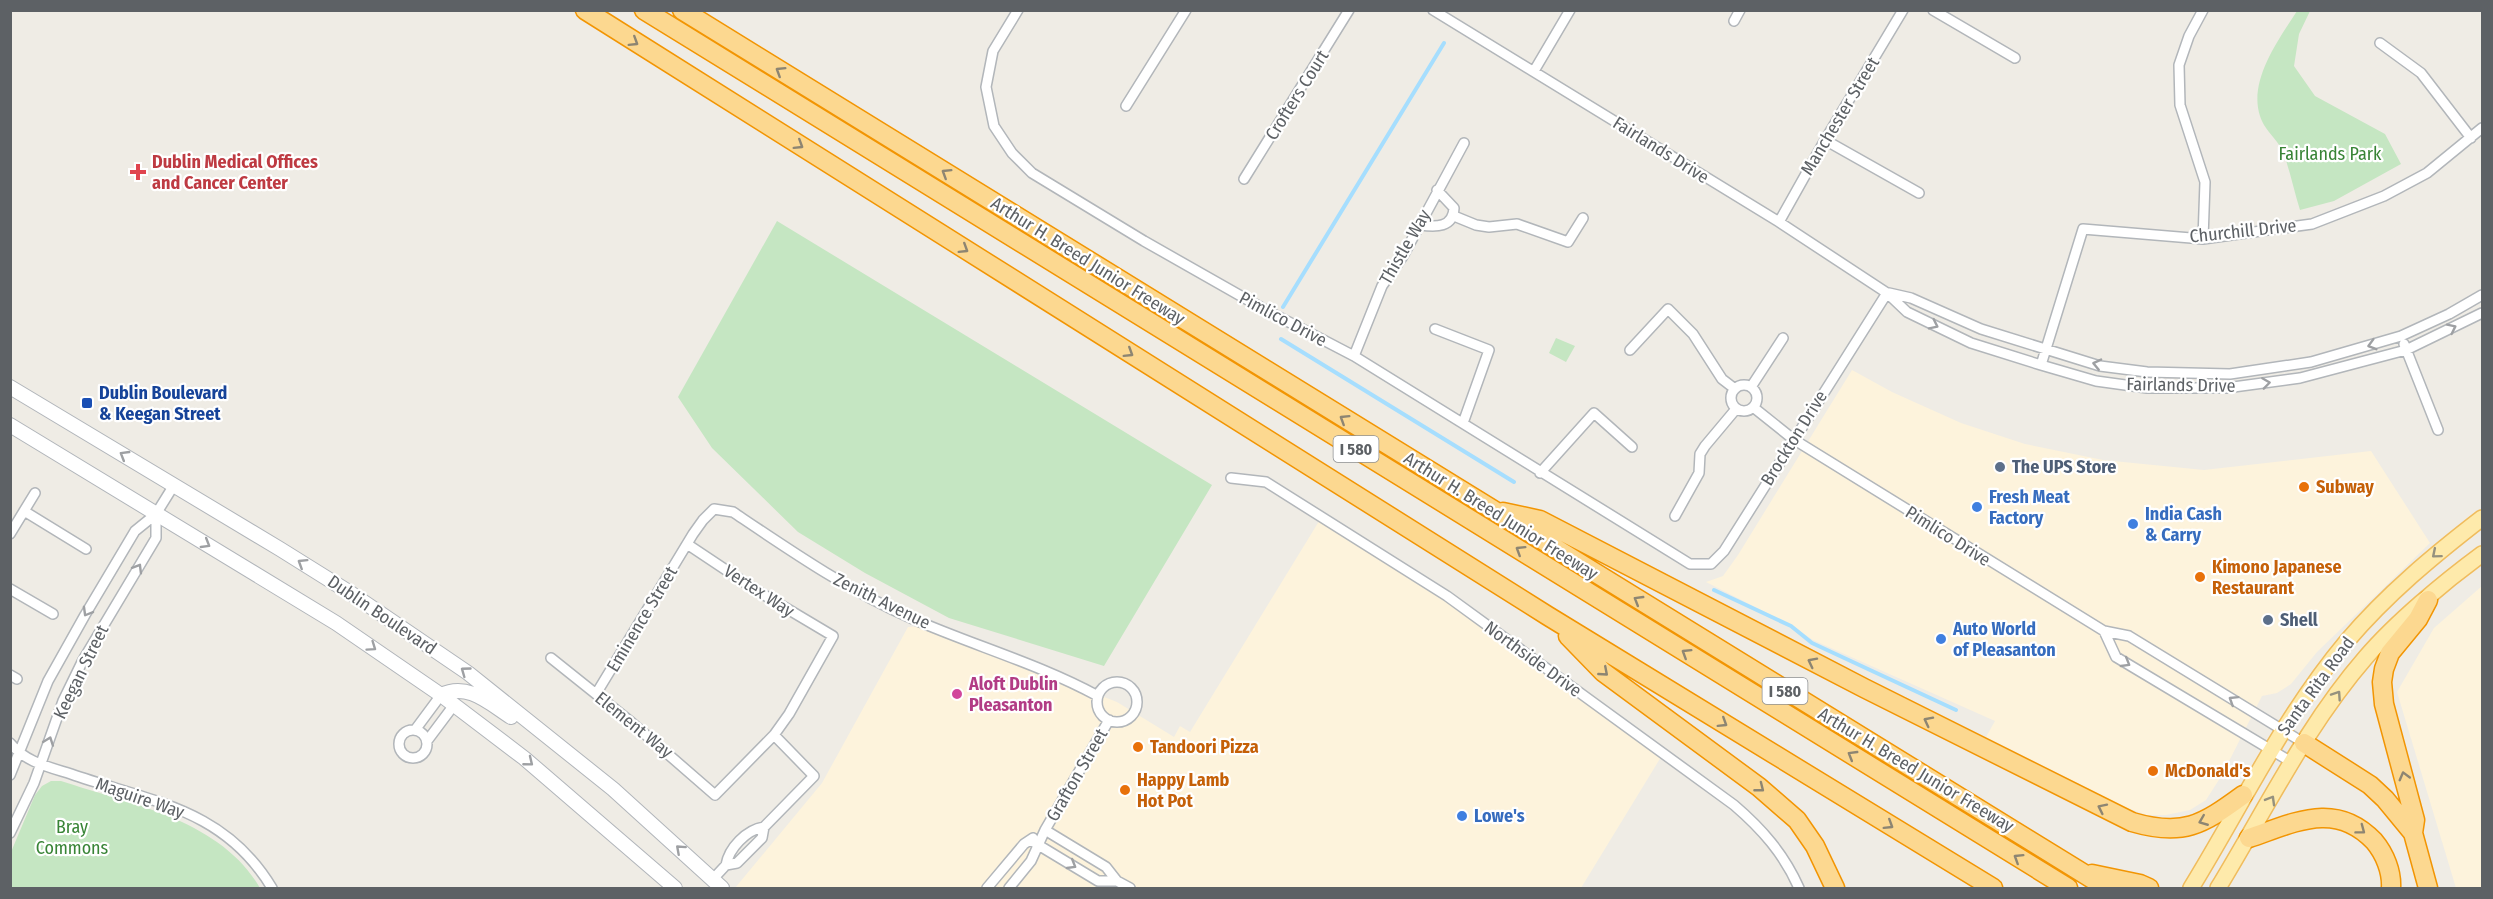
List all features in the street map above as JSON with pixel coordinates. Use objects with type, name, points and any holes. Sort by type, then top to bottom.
[{"type":"highway","name":"I 580","points":[[585,10],[1548,616],[1993,888]]},
{"type":"highway","name":"I 580","points":[[644,10],[2068,888]]},
{"type":"highway","name":"Arthur H. Breed Junior Freeway","points":[[682,10],[2107,888]]},
{"type":"highway","points":[[1489,509],[1540,520],[1864,688],[2132,822],[2157,829],[2189,827],[2211,818],[2243,795]]},
{"type":"highway","points":[[2428,600],[2418,619],[2390,653],[2382,682],[2384,704],[2415,820],[2413,833],[2428,888]]},
{"type":"highway","points":[[1548,616],[1603,672],[1759,787],[1797,820],[1815,846],[1834,888]]},
{"type":"highway","points":[[2304,743],[2370,785],[2385,799],[2413,833]]},
{"type":"highway","points":[[2249,838],[2306,819],[2335,818],[2355,825],[2378,847],[2388,864],[2391,888]]},
{"type":"highway","points":[[2082,872],[2140,884],[2149,888]]},
{"type":"main road","name":"Dublin Boulevard","points":[[10,387],[352,594],[468,673],[613,789],[718,884]]},
{"type":"main road","name":"Dublin Boulevard","points":[[10,425],[336,623],[441,695],[574,799],[675,888]]},
{"type":"main road","name":"Santa Rita Road","points":[[2191,888],[2243,795],[2324,672],[2368,618],[2415,572],[2482,518]]},
{"type":"main road","name":"Santa Rita Road","points":[[2218,888],[2304,743],[2365,657],[2392,628],[2482,554]]},
{"type":"main road","points":[[441,695],[458,689],[475,694],[580,763]]},
{"type":"street","name":"Pimlico Drive","points":[[1018,10],[993,51],[986,87],[994,126],[1012,153],[1032,172],[1144,241],[1262,308],[1354,356],[1690,564]]},
{"type":"street","points":[[1126,106],[1186,10]]},
{"type":"street","name":"Crofters Court","points":[[1244,179],[1349,10]]},
{"type":"street","name":"Fairlands Drive","points":[[1433,10],[1779,222],[1887,293],[1907,312],[1971,343],[2096,381],[2147,388],[2226,388],[2300,378],[2406,350],[2482,313]]},
{"type":"street","points":[[1534,71],[1570,10]]},
{"type":"street","points":[[1734,21],[1740,10]]},
{"type":"street","name":"Manchester Street","points":[[1779,222],[1903,10]]},
{"type":"street","points":[[1933,10],[2015,58]]},
{"type":"street","points":[[2203,10],[2189,36],[2180,65],[2180,105],[2205,182],[2203,239]]},
{"type":"street","points":[[2380,43],[2421,74],[2471,138]]},
{"type":"street","name":"Churchill Drive","points":[[2041,365],[2083,229],[2203,239],[2312,224],[2384,196],[2418,178],[2482,128]]},
{"type":"street","points":[[1825,140],[1919,193]]},
{"type":"street","name":"Thistle Way","points":[[1354,356],[1382,286],[1403,256],[1464,142]]},
{"type":"street","points":[[1420,225],[1438,227],[1454,216],[1454,208],[1437,190]]},
{"type":"street","points":[[1454,216],[1476,225],[1489,227],[1517,224],[1568,242],[1583,218]]},
{"type":"street","name":"Fairlands Drive","points":[[1887,293],[1911,298],[1981,329],[2045,351],[2100,366],[2147,372],[2230,374],[2311,362],[2401,336],[2449,314],[2482,295]]},
{"type":"street","name":"Brockton Drive","points":[[1690,564],[1711,564],[1724,551],[1887,293]]},
{"type":"street","points":[[1630,350],[1668,309],[1694,334],[1722,379],[1735,389]]},
{"type":"street","points":[[1435,329],[1489,350],[1463,423]]},
{"type":"street","points":[[2401,336],[2438,430]]},
{"type":"street","points":[[1751,387],[1783,338]]},
{"type":"street","points":[[1743,385],[1751,387],[1757,397],[1753,407],[1746,411],[1736,409],[1731,397],[1735,389],[1743,385]]},
{"type":"street","name":"Pimlico Drive","points":[[1753,407],[1793,439],[2104,631],[2129,636],[2304,743]]},
{"type":"street","points":[[1675,516],[1699,473],[1700,454],[1736,409]]},
{"type":"street","points":[[1540,473],[1594,413],[1632,447]]},
{"type":"street","name":"Northside Drive","points":[[1231,478],[1266,483],[1447,596],[1734,805],[1758,825],[1777,848],[1799,888]]},
{"type":"street","name":"Keegan Street","points":[[10,775],[14,754],[48,681],[85,615],[135,531],[156,514],[174,485]]},
{"type":"street","points":[[10,534],[35,493]]},
{"type":"street","name":"Zenith Avenue","points":[[687,544],[703,520],[714,510],[733,512],[834,578],[908,616],[989,650],[1060,675],[1098,696]]},
{"type":"street","points":[[24,511],[86,549]]},
{"type":"street","name":"Keegan Street","points":[[10,833],[40,764],[63,701],[83,660],[156,538],[156,514]]},
{"type":"street","name":"Vertex Way","points":[[687,544],[775,602],[833,636],[789,714],[774,735]]},
{"type":"street","name":"Eminence Street","points":[[596,694],[687,544]]},
{"type":"street","points":[[10,589],[53,614]]},
{"type":"street","points":[[2104,631],[2116,657],[2293,763]]},
{"type":"street","name":"Element Way","points":[[551,658],[631,722],[715,795],[774,735]]},
{"type":"street","points":[[1126,684],[1135,693],[1137,706],[1131,717],[1119,722],[1109,720],[1102,715],[1099,709],[1098,696],[1107,685],[1126,684]]},
{"type":"street","points":[[441,695],[415,730],[405,733],[401,738],[400,746],[404,754],[412,757],[420,755],[426,749],[427,741],[454,705]]},
{"type":"street","name":"Grafton Street","points":[[1009,888],[1031,861],[1034,843],[1045,830],[1109,720]]},
{"type":"street","points":[[415,730],[427,741]]},
{"type":"street","points":[[718,884],[726,866],[737,863],[762,838],[764,827],[814,776],[774,735]]},
{"type":"street","name":"Maguire Way","points":[[10,743],[14,754],[170,804],[213,826],[244,851],[272,888]]},
{"type":"street","points":[[1045,830],[1106,867],[1117,881],[1130,888]]},
{"type":"street","points":[[1034,843],[1098,881],[1117,881]]},
{"type":"street","name":"Grafton Street","points":[[987,888],[1024,844],[1034,843]]},
{"type":"shaded area","points":[[1852,370],[1892,392],[1961,423],[2025,444],[2103,460],[2204,470],[2371,451],[2430,543],[2317,652],[2291,684],[2277,693],[2262,696],[2222,775],[2206,800],[2190,810],[2166,815],[2147,815],[2127,808],[1986,737],[1995,721],[1813,640],[1793,626],[1706,582],[1723,576],[1738,555]]},
{"type":"shaded area","points":[[1321,518],[1482,626],[1661,757],[1581,888],[735,888],[822,783],[908,627],[923,626],[1117,702],[1174,737],[1180,726],[1190,732]]},
{"type":"shaded area","points":[[2482,586],[2482,888],[2456,888],[2397,692],[2434,628]]},
{"type":"green space","name":"Fairlands Park","points":[[2297,11],[2310,11],[2299,34],[2294,66],[2315,96],[2385,134],[2401,164],[2334,201],[2300,210],[2283,152],[2264,125],[2257,96],[2265,66],[2272,51]]},
{"type":"green space","points":[[777,221],[1212,485],[1104,666],[949,618],[865,573],[798,532],[712,448],[678,397]]},
{"type":"green space","points":[[1556,338],[1575,346],[1566,362],[1549,353]]},
{"type":"green space","name":"Bray Commons","points":[[51,781],[61,781],[144,807],[198,830],[222,846],[243,865],[260,888],[11,888],[11,852],[35,795],[42,786]]},
{"type":"waterway","points":[[1283,307],[1444,43]]},
{"type":"waterway","points":[[1281,339],[1514,482]]},
{"type":"waterway","points":[[1714,590],[1791,626],[1812,643],[1956,710]]},
{"type":"place","name":"Dublin Medical Offices and Cancer Center","points":[[138,172]]},
{"type":"place","name":"Dublin Boulevard & Keegan Street","points":[[87,403]]},
{"type":"place","name":"The UPS Store","points":[[2000,467]]},
{"type":"place","name":"Subway","points":[[2304,487]]},
{"type":"place","name":"Fresh Meat Factory","points":[[1977,507]]},
{"type":"place","name":"India Cash & Carry","points":[[2133,524]]},
{"type":"place","name":"Kimono Japanese Restaurant","points":[[2200,577]]},
{"type":"place","name":"Shell","points":[[2268,620]]},
{"type":"place","name":"Auto World of Pleasanton","points":[[1941,639]]},
{"type":"place","name":"Aloft Dublin Pleasanton","points":[[957,694]]},
{"type":"place","name":"Tandoori Pizza","points":[[1138,747]]},
{"type":"place","name":"McDonald's","points":[[2153,771]]},
{"type":"place","name":"Happy Lamb Hot Pot","points":[[1125,790]]},
{"type":"place","name":"Lowe's","points":[[1462,816]]}]
